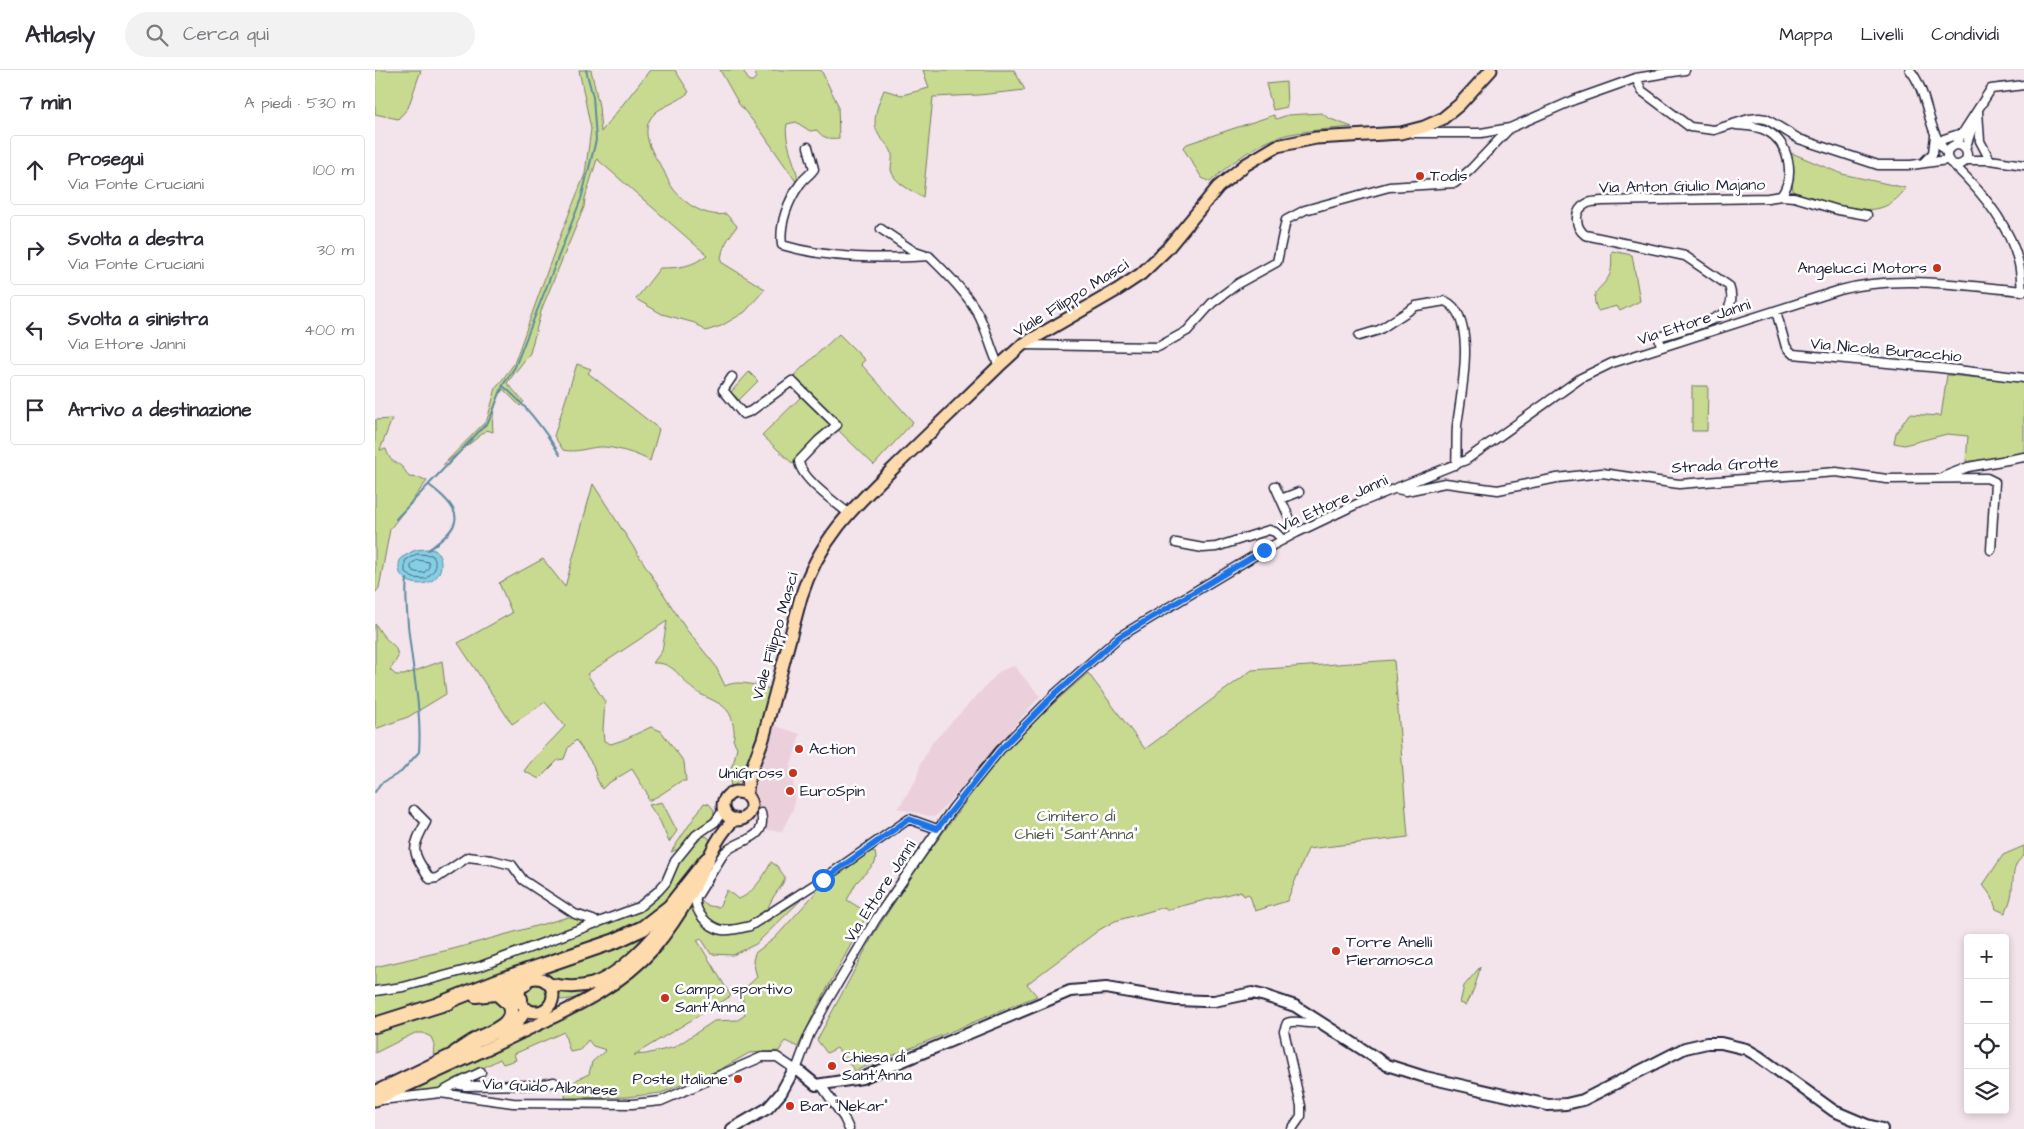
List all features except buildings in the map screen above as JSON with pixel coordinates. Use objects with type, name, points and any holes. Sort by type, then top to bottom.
[{"type":"highway","points":[[375,1026],[440,1004],[483,986],[545,964],[615,941],[643,928],[670,907],[709,856]]},
{"type":"highway","points":[[544,981],[545,964]]},
{"type":"highway","points":[[483,986],[524,984]]},
{"type":"highway","points":[[440,1004],[481,994],[498,993],[523,1004]]},
{"type":"highway","points":[[457,1053],[478,1039],[501,1028],[508,1021],[511,1013],[509,1005],[498,993]]},
{"type":"main road","name":"Viale Filippo Masci","points":[[740,794],[763,739],[806,581],[820,550],[848,513],[999,366],[1022,345],[1141,274],[1167,249],[1218,187],[1245,165],[1277,146],[1316,138],[1401,133],[1424,127],[1442,119],[1459,105],[1491,70]]},
{"type":"main road","points":[[375,1092],[513,1026],[520,1020],[523,1004],[520,991],[524,984],[531,979],[582,986],[603,978],[621,966],[647,943],[668,919],[709,856],[719,839],[728,813],[725,799],[740,794],[750,802],[749,813],[744,818],[728,813]]},
{"type":"main road","points":[[375,1100],[521,1032],[583,1001],[617,981],[653,950],[675,921],[691,894],[709,856]]},
{"type":"main road","points":[[521,1032],[538,1012],[546,1009],[551,1003],[553,995],[544,981]]},
{"type":"main road","points":[[551,1003],[583,1001]]},
{"type":"main road","points":[[523,1004],[538,1012]]},
{"type":"street","points":[[1401,133],[1481,133],[1510,128],[1637,74],[1685,70]]},
{"type":"street","points":[[1910,70],[1921,89],[1935,139],[1934,150],[1929,158],[1921,164]]},
{"type":"street","points":[[1637,74],[1642,91],[1690,127],[1713,130],[1749,119],[1766,119],[1799,139],[1878,165],[1941,164],[1960,170]]},
{"type":"street","points":[[1948,158],[1954,145],[1991,89],[2024,85]]},
{"type":"street","points":[[1970,180],[1966,161],[1966,149],[1978,111]]},
{"type":"street","points":[[1978,111],[1980,141],[1990,160]]},
{"type":"street","points":[[1732,125],[1766,130],[1777,140],[1787,157],[1789,176],[1787,186],[1781,196]]},
{"type":"street","points":[[1022,345],[1158,347],[1187,331],[1212,303],[1239,283],[1277,262],[1286,220],[1305,210],[1389,188],[1455,183],[1471,170],[1510,128]]},
{"type":"street","points":[[1933,129],[1954,145],[1960,145],[1990,160]]},
{"type":"street","points":[[1933,129],[1948,158],[1970,180],[2010,238],[2019,263],[2023,291]]},
{"type":"street","points":[[1944,139],[1964,132]]},
{"type":"street","points":[[808,147],[814,169],[799,185],[784,216],[780,233],[782,245],[799,250],[877,258],[929,256]]},
{"type":"street","points":[[1921,164],[1948,158],[1959,165],[1966,161],[1990,160],[2024,165]]},
{"type":"street","name":"Via Anton Giulio Majano","points":[[1661,347],[1659,338],[1662,336],[1724,313],[1732,301],[1729,286],[1685,256],[1585,235],[1577,225],[1579,210],[1591,202],[1768,198],[1781,196],[1867,215]]},
{"type":"street","points":[[881,229],[915,252],[929,256],[947,274],[976,311],[986,330],[991,349],[999,366]]},
{"type":"street","name":"Via Ettore Janni","points":[[796,1070],[809,1036],[828,1000],[876,919],[937,829],[1000,750],[1055,694],[1119,637],[1296,533],[1359,503],[1456,465],[1594,370],[1840,290],[1880,282],[1911,282],[2023,291]]},
{"type":"street","points":[[1359,336],[1379,330],[1416,306],[1445,301],[1455,308],[1463,327],[1465,359],[1457,428],[1456,465]]},
{"type":"street","name":"Via Nicola Buracchio","points":[[1775,311],[1786,347],[1793,354],[2024,378]]},
{"type":"street","points":[[731,376],[723,390],[743,414],[751,411],[792,381],[837,425],[799,461],[799,467],[848,513]]},
{"type":"street","name":"Strada Grotte","points":[[1397,488],[1406,491],[1445,483],[1498,490],[1557,478],[1602,473],[1679,484],[1836,472],[1887,479],[1941,478],[1969,466],[2024,457]]},
{"type":"street","points":[[1941,478],[1987,478],[1995,482],[1991,550]]},
{"type":"street","points":[[1275,486],[1296,533]]},
{"type":"street","points":[[1281,499],[1299,492]]},
{"type":"street","points":[[1176,543],[1203,548],[1216,547],[1269,530],[1275,532],[1283,540]]},
{"type":"street","points":[[415,810],[426,822],[415,842],[414,852],[430,879],[437,878],[468,857],[512,865],[523,880],[575,914],[598,923]]},
{"type":"street","points":[[375,991],[403,986],[481,966],[639,907],[666,882],[675,861],[696,835],[728,813]]},
{"type":"street","points":[[761,813],[763,823],[760,831],[750,839],[731,846],[724,853],[698,893],[695,904],[704,919],[722,930],[750,926],[823,880],[909,819],[937,829]]},
{"type":"street","points":[[703,831],[709,831],[712,834],[709,856]]},
{"type":"street","points":[[818,1085],[862,1078],[1069,991],[1106,988],[1177,1000],[1203,1002],[1252,993],[1295,1006],[1387,1065],[1405,1072],[1548,1105],[1566,1104],[1583,1100],[1685,1048],[1707,1043],[1733,1045],[1758,1056],[1834,1111],[1867,1125],[1882,1129]]},
{"type":"street","points":[[1292,1129],[1301,1116],[1301,1106],[1284,1031],[1287,1023],[1294,1020],[1316,1024],[1321,1022]]},
{"type":"street","name":"Via Guido Albanese","points":[[375,1100],[440,1092],[513,1102],[632,1104],[661,1101],[762,1057],[777,1057],[796,1070]]},
{"type":"street","points":[[732,1129],[768,1108],[781,1093],[791,1072],[796,1070],[818,1085],[849,1129]]},
{"type":"street","points":[[456,1084],[481,1072]]},
{"type":"street","name":"Via Guido Albanese","points":[[440,1092],[456,1084],[465,1086],[538,1085],[554,1082]]},
{"type":"shaded area","points":[[1014,666],[1040,696],[934,817],[897,808],[916,780],[921,763],[932,743],[1000,671]]},
{"type":"shaded area","points":[[773,725],[800,734],[788,775],[793,782],[795,792],[793,809],[782,831],[764,830],[764,815],[752,806],[750,793]]},
{"type":"green space","points":[[375,70],[421,70],[408,108],[398,119],[375,114]]},
{"type":"green space","points":[[579,70],[591,70],[599,106],[601,132],[650,70],[675,70],[689,92],[651,117],[647,127],[650,146],[673,189],[679,196],[701,211],[718,215],[726,214],[737,226],[724,247],[721,262],[765,289],[745,312],[721,326],[706,331],[695,323],[662,314],[636,299],[660,268],[685,266],[707,255],[597,159],[584,207],[542,308],[530,353],[507,383],[524,402],[520,406],[503,389],[494,410],[493,432],[487,430],[443,465],[487,420],[496,388],[514,364],[557,244],[585,174],[591,129]]},
{"type":"green space","points":[[720,70],[743,70],[749,81],[753,81],[756,77],[755,70],[821,70],[838,105],[839,138],[827,138],[817,130],[810,131],[796,122],[787,124],[787,136],[798,178],[797,183],[761,131],[739,104]]},
{"type":"green space","points":[[923,70],[1014,70],[1025,90],[933,97],[923,197],[904,186],[893,175],[891,170],[891,152],[877,133],[875,121],[877,108],[884,90],[902,95],[929,88]]},
{"type":"green space","points":[[1286,82],[1287,107],[1273,110],[1266,84]]},
{"type":"green space","points":[[1322,113],[1328,118],[1352,127],[1279,137],[1247,153],[1210,182],[1202,178],[1183,148],[1187,144],[1274,115],[1276,119],[1288,115]]},
{"type":"green space","points":[[1787,153],[1794,154],[1842,174],[1906,188],[1893,202],[1884,207],[1874,209],[1856,209],[1811,198],[1793,192],[1791,167]]},
{"type":"green space","points":[[1612,251],[1632,255],[1640,301],[1620,311],[1617,306],[1598,311],[1595,304],[1595,294],[1610,273]]},
{"type":"green space","points":[[839,334],[865,360],[861,364],[913,422],[874,465],[838,430],[841,426],[792,377]]},
{"type":"green space","points":[[577,364],[591,369],[588,373],[659,429],[650,461],[632,453],[611,448],[563,450],[554,436]]},
{"type":"green space","points":[[749,372],[758,381],[739,400],[731,392]]},
{"type":"green space","points":[[1947,375],[2024,382],[2024,454],[1966,462],[1968,436],[1947,434],[1904,445],[1894,443],[1896,433],[1909,414],[1941,416]]},
{"type":"green space","points":[[1692,386],[1708,386],[1707,431],[1692,431]]},
{"type":"green space","points":[[803,395],[833,424],[810,444],[793,464],[762,435]]},
{"type":"green space","points":[[392,419],[380,450],[386,449],[391,459],[402,467],[409,477],[421,478],[427,481],[390,529],[379,588],[375,593],[375,420]]},
{"type":"green space","points":[[593,484],[686,629],[715,665],[725,686],[742,683],[772,689],[748,770],[740,781],[731,788],[729,772],[737,747],[733,740],[733,724],[728,711],[723,706],[694,690],[672,668],[660,663],[653,663],[662,651],[667,621],[587,674],[605,702],[604,741],[611,744],[651,727],[661,731],[684,762],[686,781],[681,781],[648,801],[647,793],[632,769],[602,789],[593,765],[576,740],[568,748],[564,759],[558,760],[539,779],[524,771],[565,726],[545,702],[512,724],[458,643],[512,613],[499,583],[543,559],[565,587]]},
{"type":"green space","points":[[375,624],[397,652],[398,657],[390,670],[396,675],[404,675],[442,661],[446,694],[408,717],[375,729]]},
{"type":"green space","name":"Cimitero di Chieti \"Sant'Anna\"","points":[[1394,660],[1408,837],[1308,849],[1287,901],[1255,911],[1250,896],[1248,894],[1244,896],[1241,891],[1166,910],[1165,907],[1115,921],[1099,930],[1027,984],[1037,996],[855,1071],[837,1048],[827,1053],[817,1040],[875,932],[917,868],[997,759],[1040,715],[1088,673],[1145,749],[1252,670]]},
{"type":"green space","points":[[662,802],[677,831],[669,842],[660,821],[649,805]]},
{"type":"green space","points":[[704,803],[709,804],[714,810],[713,821],[684,847],[671,852]]},
{"type":"green space","points":[[704,836],[710,840],[705,854],[670,905],[633,931],[375,1019],[375,967],[453,949],[572,916],[583,921],[580,932],[643,907],[682,856]]},
{"type":"green space","points":[[2024,846],[2024,856],[2015,867],[2011,898],[2005,913],[1996,909],[1992,897],[1983,885],[2003,855]]},
{"type":"green space","points":[[871,851],[875,852],[875,863],[856,883],[847,900],[868,913],[816,1009],[798,1047],[785,1041],[779,1051],[749,1053],[721,1069],[661,1093],[626,1097],[565,1098],[566,1088],[589,1074],[592,1062],[606,1050],[593,1046],[588,1040],[580,1050],[570,1052],[564,1032],[514,1054],[516,1060],[503,1064],[500,1059],[439,1091],[404,1095],[400,1093],[602,994],[694,896],[695,905],[716,929],[752,928],[767,922],[802,899],[756,944],[733,955],[711,954],[701,938],[697,940],[731,996],[634,1055],[675,1047],[714,1021],[738,1020],[745,1015],[743,990],[757,977],[753,961],[755,953],[775,938],[827,880]]},
{"type":"green space","points":[[771,862],[777,866],[785,877],[766,910],[750,921],[729,928],[716,926],[709,922],[702,911],[698,899],[700,898],[708,906],[719,907],[727,890],[738,899],[743,897],[758,884]]},
{"type":"green space","points":[[666,915],[621,964],[591,981],[553,981],[540,974]]},
{"type":"green space","points":[[1480,967],[1475,987],[1466,1005],[1460,1003],[1464,986]]},
{"type":"green space","points":[[536,984],[544,987],[547,995],[544,1003],[536,1006],[528,1003],[525,995],[528,987]]},
{"type":"green space","points":[[605,985],[577,998],[557,1000],[558,989]]},
{"type":"green space","points":[[489,996],[502,1005],[504,1010],[499,1023],[433,1059],[434,1044],[431,1037],[423,1033],[415,1033],[375,1053],[375,1031],[466,1000]]},
{"type":"water","points":[[415,550],[435,550],[441,560],[438,574],[433,580],[424,583],[416,584],[408,581],[402,576],[399,568],[401,558]]},
{"type":"waterway","points":[[396,519],[489,421],[503,385],[515,367],[581,199],[596,140],[593,97],[586,70]]},
{"type":"waterway","points":[[503,386],[534,418],[560,455]]},
{"type":"waterway","points":[[428,550],[440,541],[454,526],[455,518],[454,511],[449,503],[429,485]]},
{"type":"waterway","points":[[375,792],[380,784],[401,772],[419,752],[419,720],[408,625],[407,579]]},
{"type":"place","name":"Todis","points":[[1420,176]]},
{"type":"place","name":"Angelucci Motors","points":[[1937,268]]},
{"type":"place","name":"Action","points":[[799,749]]},
{"type":"place","name":"UniGross","points":[[793,773]]},
{"type":"place","name":"EuroSpin","points":[[790,791]]},
{"type":"place","name":"Torre Anelli Fieramosca","points":[[1336,951]]},
{"type":"place","name":"Campo sportivo Sant'Anna","points":[[665,998]]},
{"type":"place","name":"Chiesa di Sant'Anna","points":[[832,1066]]},
{"type":"place","name":"Poste Italiane","points":[[738,1079]]},
{"type":"place","name":"Bar \"Nekar\"","points":[[790,1106]]},
{"type":"route","points":[[823,880],[909,819],[937,829],[1000,750],[1055,694],[1119,637],[1264,550]]}]
